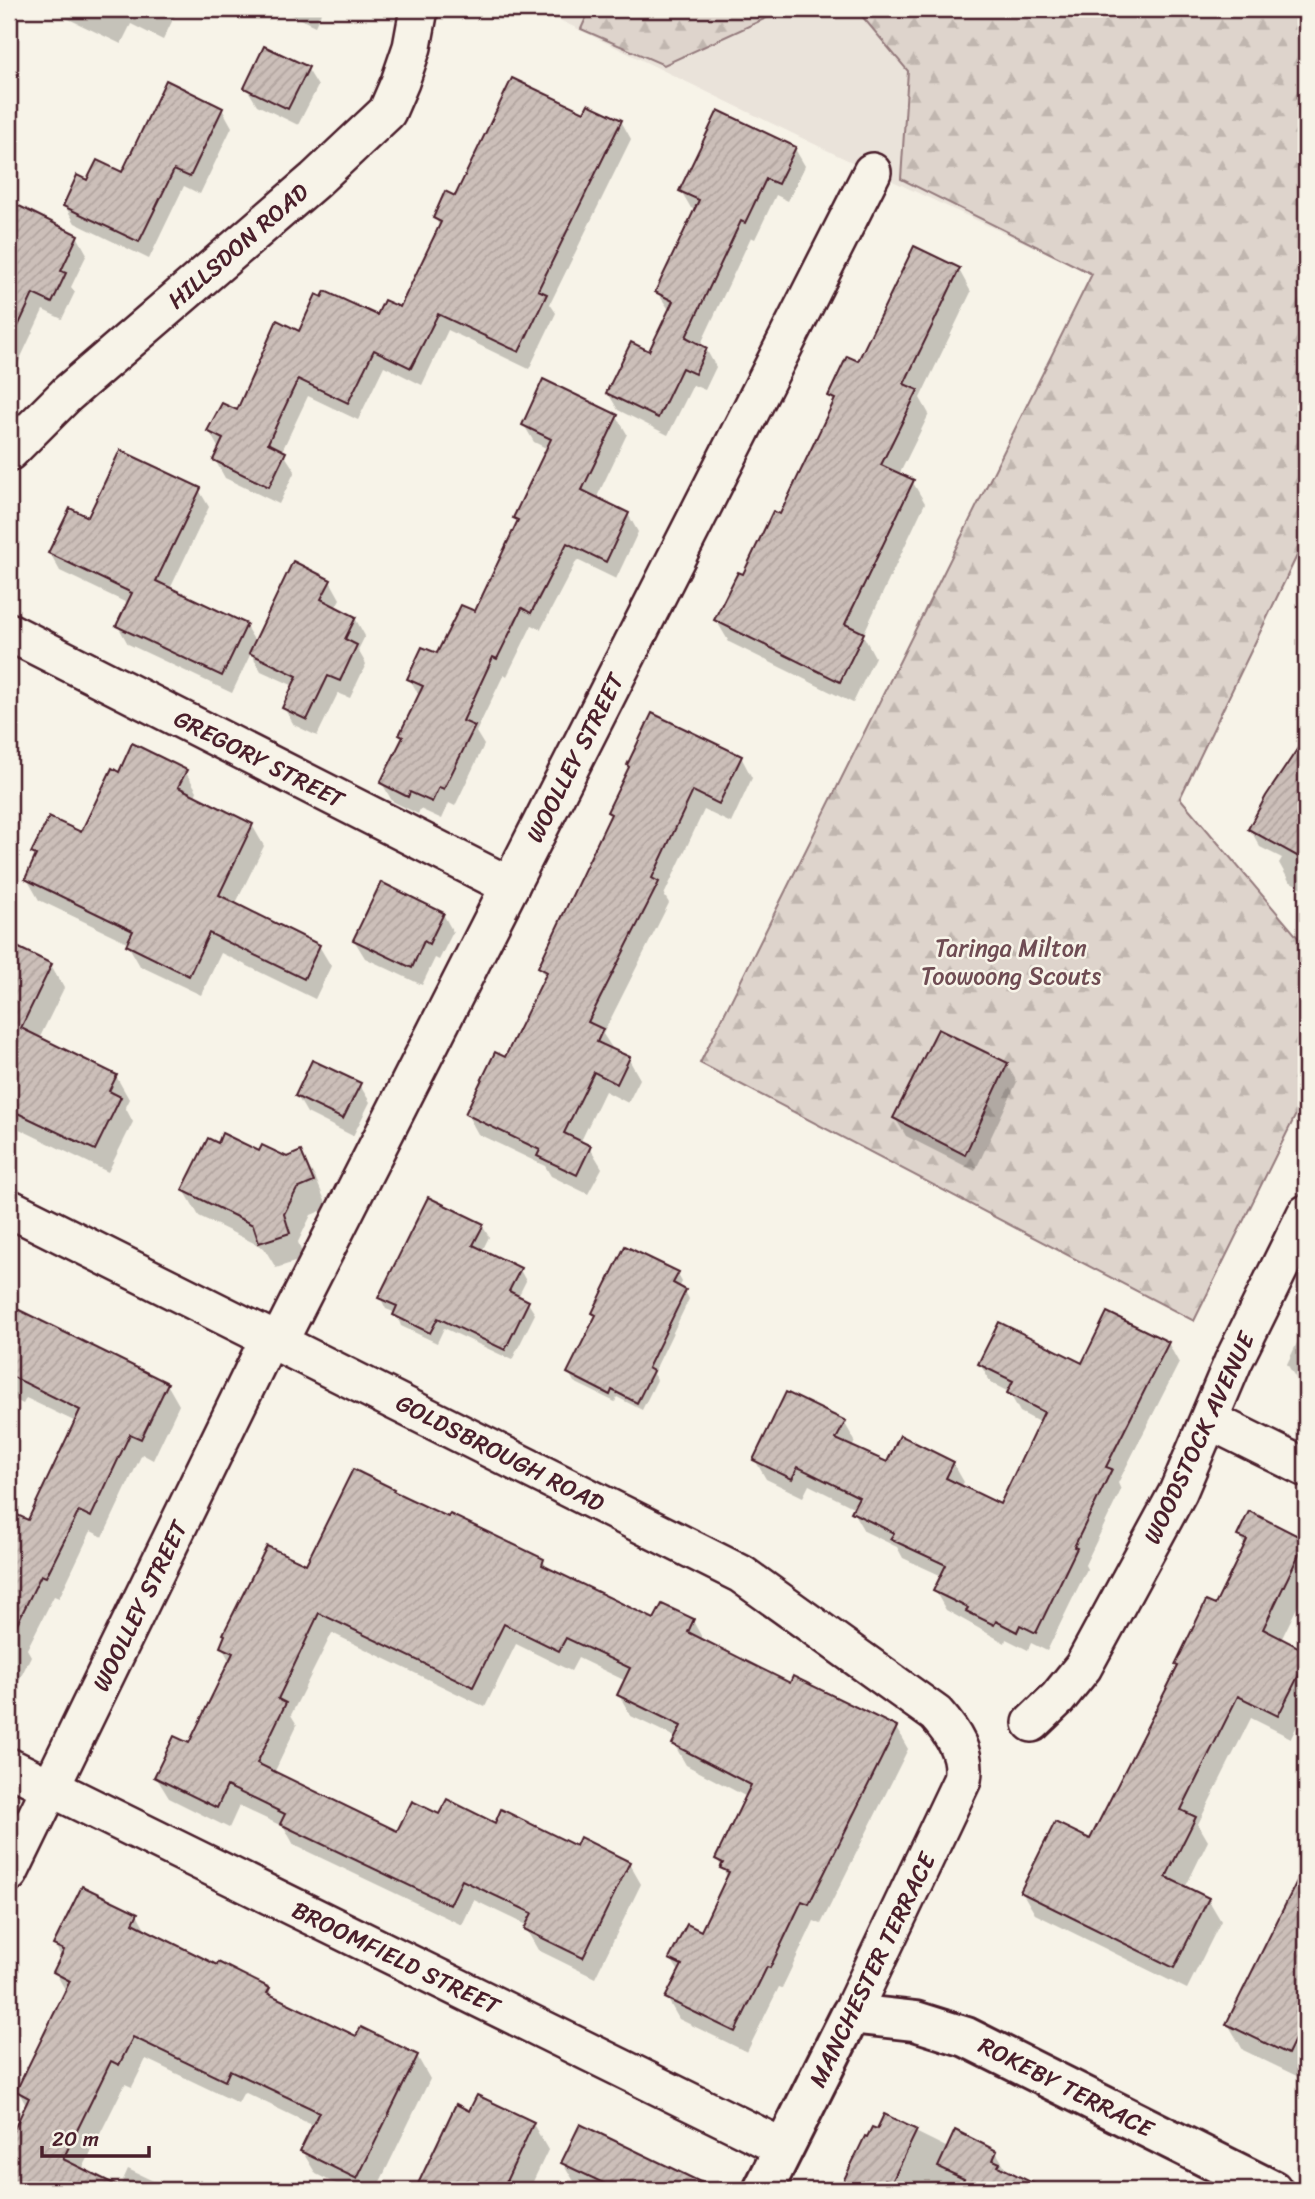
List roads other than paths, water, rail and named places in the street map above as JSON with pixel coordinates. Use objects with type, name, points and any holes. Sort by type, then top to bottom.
[{"type":"street","name":"HILLSDON ROAD","points":[[9,452],[67,394],[315,180],[387,112],[412,47],[419,9]]},
{"type":"street","name":"WOOLLEY STREET","points":[[9,1873],[273,1341],[510,886],[872,172]]},
{"type":"street","name":"GREGORY STREET","points":[[9,632],[510,886]]},
{"type":"street","name":"GOLDSBROUGH ROAD","points":[[9,1208],[748,1578],[929,1709],[949,1730],[959,1746]]},
{"type":"street","name":"WOODSTOCK AVENUE","points":[[1032,1723],[1076,1677],[1091,1654],[1178,1492],[1233,1362],[1306,1214]]},
{"type":"street","points":[[1209,1420],[1306,1468]]},
{"type":"street","name":"MANCHESTER TERRACE","points":[[763,2190],[960,1787],[964,1771],[959,1746]]},
{"type":"street","name":"BROOMFIELD STREET","points":[[9,1768],[784,2148]]},
{"type":"street","name":"ROKEBY TERRACE","points":[[851,2014],[915,2021],[966,2036],[1272,2190]]},
{"type":"park label","name":"Taringa Milton Toowoong Scouts","points":[[1011,962]]}]
